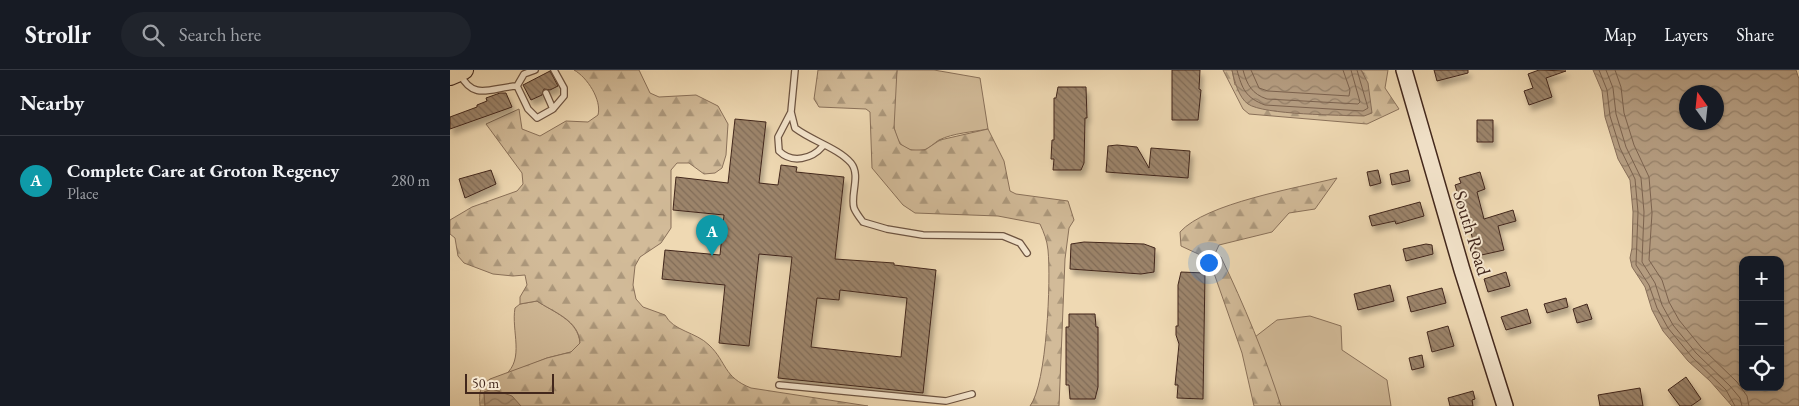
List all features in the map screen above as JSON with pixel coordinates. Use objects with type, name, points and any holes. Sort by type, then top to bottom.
[{"type":"main road","name":"South Road","points":[[1404,70],[1459,261],[1505,406]]},
{"type":"lane","points":[[537,77],[534,70],[523,72],[517,86],[528,109],[537,118],[554,109],[564,96],[564,88],[554,70]]},
{"type":"lane","points":[[795,70],[791,112],[778,137],[778,146],[782,154],[792,158],[812,156],[823,146]]},
{"type":"lane","points":[[458,73],[470,89],[478,92],[517,86]]},
{"type":"lane","points":[[546,92],[554,109]]},
{"type":"lane","points":[[791,112],[796,128],[823,146],[836,151],[852,164],[855,171],[854,208],[863,222],[879,227],[924,235],[1003,236],[1020,243],[1026,252]]},
{"type":"lane","points":[[779,385],[946,401],[972,394]]},
{"type":"green space","points":[[574,70],[639,70],[650,93],[659,97],[696,95],[718,106],[728,124],[726,155],[722,168],[715,173],[704,174],[689,163],[677,163],[671,170],[671,228],[661,243],[640,257],[635,266],[633,285],[636,299],[643,307],[665,315],[673,325],[704,341],[715,351],[735,379],[751,388],[868,406],[521,406],[484,392],[485,406],[480,406],[480,391],[490,379],[547,358],[571,352],[580,343],[579,335],[575,328],[564,317],[537,301],[520,304],[520,297],[527,285],[525,275],[493,274],[464,263],[458,256],[455,238],[450,234],[450,220],[472,207],[517,191],[523,184],[522,173],[486,124],[519,109],[522,129],[540,136],[566,121],[588,122],[598,115],[599,109],[596,96],[584,78]]},
{"type":"green space","points":[[818,70],[897,70],[894,128],[900,144],[911,150],[925,150],[940,140],[988,129],[1004,161],[1010,191],[1016,194],[1068,201],[1074,220],[1069,228],[1065,259],[1059,406],[1030,406],[1036,394],[1044,355],[1048,306],[1048,250],[1040,224],[998,216],[915,213],[903,205],[872,168],[870,112],[866,109],[819,107],[814,99]]},
{"type":"green space","points":[[897,70],[934,70],[980,78],[988,129],[957,134],[939,140],[923,150],[910,150],[901,144],[896,134],[894,122],[893,108]]},
{"type":"green space","points":[[1223,70],[1232,70],[1235,85],[1364,74],[1361,70],[1388,70],[1385,88],[1399,109],[1367,124],[1249,114],[1243,109]]},
{"type":"green space","points":[[1337,178],[1315,209],[1289,213],[1272,232],[1219,245],[1214,256],[1221,257],[1238,293],[1261,349],[1281,406],[1254,406],[1242,353],[1209,259],[1181,246],[1180,232],[1210,213],[1231,205]]},
{"type":"green space","points":[[537,301],[570,323],[575,328],[580,343],[571,352],[547,358],[505,375],[511,368],[516,353],[515,308],[520,304]]},
{"type":"green space","points":[[1310,316],[1341,326],[1342,350],[1387,380],[1391,406],[1281,406],[1255,337],[1277,320]]},
{"type":"water","points":[[1232,70],[1361,70],[1368,83],[1372,113],[1364,116],[1321,115],[1257,108],[1248,104],[1242,98]]},
{"type":"water","points":[[1593,70],[1796,70],[1799,79],[1799,406],[1732,406],[1710,381],[1688,361],[1663,331],[1652,310],[1645,287],[1632,267],[1630,258],[1633,212],[1630,180],[1618,159],[1605,117],[1602,91]]},
{"type":"water","points":[[492,389],[512,396],[521,406],[485,406],[484,392]]},
{"type":"building","points":[[1172,70],[1200,70],[1199,89],[1201,90],[1198,120],[1172,120]]},
{"type":"building","points":[[1434,70],[1468,70],[1468,73],[1437,81]]},
{"type":"building","points":[[1539,70],[1566,71],[1546,78],[1552,97],[1529,105],[1524,91],[1533,88],[1528,74]]},
{"type":"building","points":[[550,71],[558,86],[550,90],[544,89],[542,95],[531,100],[523,85]]},
{"type":"building","points":[[1058,87],[1086,87],[1087,118],[1085,118],[1084,163],[1081,170],[1053,170],[1054,159],[1051,159],[1052,140],[1054,140],[1054,98],[1056,98]]},
{"type":"building","points":[[506,93],[512,107],[450,129],[450,117],[477,107],[477,105],[487,101],[486,98]]},
{"type":"building","points":[[735,119],[766,122],[759,183],[778,185],[781,165],[797,167],[796,172],[844,177],[835,259],[894,263],[894,265],[936,270],[923,393],[778,378],[792,257],[759,254],[749,346],[719,343],[725,285],[662,279],[665,250],[720,255],[724,215],[673,210],[676,177],[728,183]],"holes":[[[840,290],[907,298],[901,357],[811,347],[817,298],[839,300]]]},
{"type":"building","points":[[1477,120],[1493,120],[1493,142],[1477,142]]},
{"type":"building","points":[[1108,146],[1137,147],[1149,168],[1151,148],[1190,151],[1188,178],[1106,172]]},
{"type":"building","points":[[491,170],[496,184],[465,198],[459,179]]},
{"type":"building","points":[[1378,170],[1381,183],[1370,186],[1367,172]]},
{"type":"building","points":[[1408,170],[1410,181],[1392,185],[1390,174]]},
{"type":"building","points":[[1480,172],[1485,189],[1477,192],[1484,219],[1513,210],[1516,221],[1498,226],[1504,250],[1477,256],[1469,225],[1467,225],[1455,185],[1461,183],[1459,178]]},
{"type":"building","points":[[1420,202],[1424,216],[1396,224],[1395,221],[1372,226],[1369,216]]},
{"type":"building","points":[[1084,242],[1144,244],[1155,248],[1154,272],[1141,274],[1070,269],[1071,244]]},
{"type":"building","points":[[1426,244],[1432,245],[1433,254],[1406,261],[1403,249]]},
{"type":"building","points":[[1181,272],[1205,273],[1203,399],[1177,398],[1178,385],[1175,385],[1179,344],[1176,326],[1178,326],[1178,285]]},
{"type":"building","points":[[1506,272],[1510,286],[1488,292],[1484,279]]},
{"type":"building","points":[[1390,285],[1394,301],[1358,310],[1354,294]]},
{"type":"building","points":[[1442,288],[1446,303],[1411,312],[1407,297]]},
{"type":"building","points":[[1566,298],[1568,307],[1547,313],[1544,304]]},
{"type":"building","points":[[1587,304],[1592,319],[1577,323],[1573,309]]},
{"type":"building","points":[[1527,309],[1531,323],[1506,330],[1501,317]]},
{"type":"building","points":[[1069,314],[1095,314],[1096,327],[1098,327],[1098,387],[1095,399],[1070,399],[1069,385],[1066,385],[1066,327],[1069,327]]},
{"type":"building","points":[[1448,326],[1454,346],[1432,352],[1427,332]]},
{"type":"building","points":[[1422,355],[1424,367],[1412,370],[1409,358]]},
{"type":"building","points":[[1686,377],[1701,399],[1691,406],[1680,406],[1668,390]]},
{"type":"building","points":[[1640,388],[1643,406],[1600,406],[1598,395]]},
{"type":"building","points":[[1473,391],[1475,399],[1472,400],[1473,406],[1450,406],[1448,398]]},
{"type":"place","name":"Complete Care at Groton Regency","points":[[712,256]]}]
